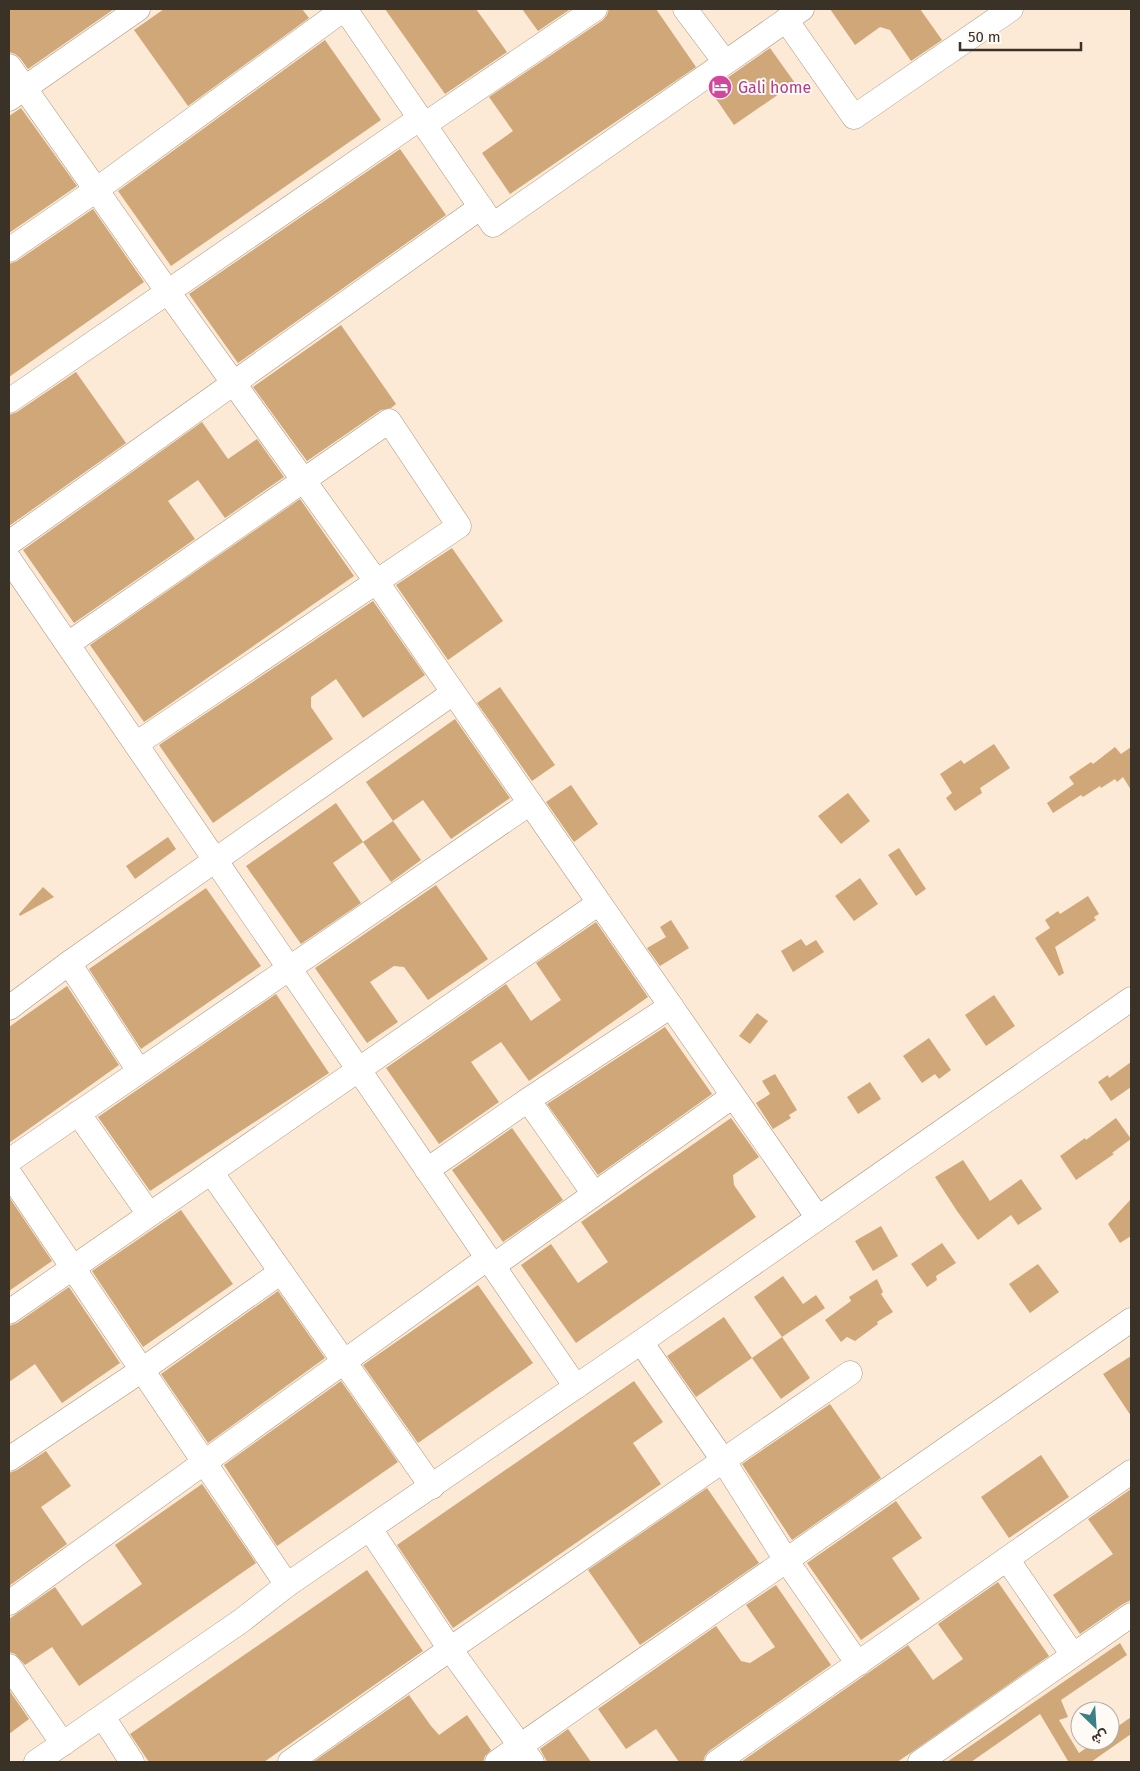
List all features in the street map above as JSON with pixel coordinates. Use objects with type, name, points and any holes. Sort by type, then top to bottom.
[{"type":"street","points":[[17,94],[138,9]]},
{"type":"street","points":[[9,250],[96,190],[344,9],[487,216]]},
{"type":"street","points":[[9,401],[422,122],[596,9]]},
{"type":"street","points":[[685,9],[725,62]]},
{"type":"street","points":[[9,544],[234,383],[794,15],[854,117],[1011,9]]},
{"type":"street","points":[[9,66],[17,94],[96,190],[304,480],[818,1218]]},
{"type":"street","points":[[68,644],[389,421],[459,526],[136,744]]},
{"type":"street","points":[[9,559],[576,1386]]},
{"type":"street","points":[[9,1008],[68,963],[453,692]]},
{"type":"street","points":[[9,1161],[530,803]]},
{"type":"street","points":[[9,1312],[599,903]]},
{"type":"street","points":[[68,963],[139,1071]]},
{"type":"street","points":[[36,1762],[241,1621],[287,1585],[641,1342],[1131,999]]},
{"type":"street","points":[[427,1170],[528,1100],[671,1006]]},
{"type":"street","points":[[9,1603],[344,1362],[490,1262],[594,1194],[733,1096]]},
{"type":"street","points":[[528,1100],[594,1194]]},
{"type":"street","points":[[78,1113],[149,1214]]},
{"type":"street","points":[[211,1172],[432,1486]]},
{"type":"street","points":[[9,1173],[287,1585]]},
{"type":"street","points":[[9,1459],[142,1370],[281,1272]]},
{"type":"street","points":[[497,1762],[526,1754],[786,1560],[1131,1320]]},
{"type":"street","points":[[641,1342],[723,1460],[786,1560],[858,1664]]},
{"type":"street","points":[[290,1762],[450,1649],[850,1373]]},
{"type":"street","points":[[717,1762],[1131,1472]]},
{"type":"street","points":[[370,1529],[450,1649],[526,1754]]},
{"type":"street","points":[[1007,1558],[1074,1656]]},
{"type":"street","points":[[927,1760],[1131,1615]]},
{"type":"street","points":[[9,1666],[62,1744]]},
{"type":"street","points":[[103,1717],[132,1762]]},
{"type":"building","points":[[9,9],[114,9],[28,69],[20,58],[9,52]]},
{"type":"building","points":[[164,9],[302,9],[309,18],[188,106],[134,30]]},
{"type":"building","points":[[385,9],[476,9],[507,52],[445,94]]},
{"type":"building","points":[[522,9],[567,9],[569,10],[538,31]]},
{"type":"building","points":[[609,9],[656,9],[696,67],[510,194],[482,153],[513,131],[489,97],[603,20]]},
{"type":"building","points":[[830,9],[920,9],[942,40],[911,61],[890,30],[880,27],[855,45]]},
{"type":"building","points":[[325,40],[381,120],[171,266],[118,191]]},
{"type":"building","points":[[770,48],[795,83],[734,125],[710,90]]},
{"type":"building","points":[[21,108],[77,186],[9,233],[9,116]]},
{"type":"building","points":[[400,149],[446,215],[238,363],[189,294]]},
{"type":"building","points":[[93,209],[144,282],[9,377],[9,264],[17,261]]},
{"type":"building","points":[[341,325],[396,404],[391,408],[381,410],[307,461],[253,387]]},
{"type":"building","points":[[76,372],[126,443],[9,526],[9,415],[17,412]]},
{"type":"building","points":[[202,422],[228,459],[257,439],[284,477],[225,518],[198,480],[168,501],[195,539],[74,623],[23,550]]},
{"type":"building","points":[[300,499],[354,576],[144,722],[90,645]]},
{"type":"building","points":[[452,548],[503,621],[448,660],[396,585]]},
{"type":"building","points":[[373,601],[425,675],[363,718],[336,679],[311,697],[311,707],[333,739],[213,823],[159,745]]},
{"type":"building","points":[[500,687],[555,765],[532,781],[477,703]]},
{"type":"building","points":[[455,719],[510,798],[451,839],[423,800],[393,821],[366,782]]},
{"type":"building","points":[[994,744],[1010,768],[980,788],[982,793],[955,811],[946,798],[952,793],[940,774],[961,760],[964,764]]},
{"type":"building","points":[[1115,747],[1121,754],[1131,747],[1131,790],[1123,777],[1117,782],[1115,779],[1083,797],[1081,795],[1053,813],[1047,803],[1074,784],[1069,777],[1091,762],[1093,764]]},
{"type":"building","points":[[571,785],[598,824],[574,842],[546,802]]},
{"type":"building","points":[[848,793],[870,821],[841,844],[818,816]]},
{"type":"building","points":[[336,803],[363,842],[333,863],[361,903],[301,944],[246,866]]},
{"type":"building","points":[[393,821],[421,860],[391,882],[363,842]]},
{"type":"building","points":[[168,837],[176,849],[135,879],[126,866]]},
{"type":"building","points":[[899,848],[926,889],[916,896],[888,855]]},
{"type":"building","points":[[860,878],[878,904],[854,921],[835,896]]},
{"type":"building","points":[[436,885],[488,959],[428,1000],[404,967],[394,966],[370,982],[398,1022],[367,1043],[315,968]]},
{"type":"building","points":[[43,887],[54,897],[20,916],[19,914]]},
{"type":"building","points":[[206,888],[261,966],[141,1049],[89,969]]},
{"type":"building","points":[[1088,896],[1099,914],[1094,917],[1096,920],[1055,947],[1064,973],[1059,976],[1035,938],[1050,928],[1045,920],[1058,911],[1060,914]]},
{"type":"building","points":[[671,920],[689,948],[660,966],[647,948],[666,937],[660,927]]},
{"type":"building","points":[[596,922],[648,997],[529,1081],[501,1042],[471,1062],[499,1102],[439,1144],[386,1068],[506,984],[531,1021],[561,1000],[536,963]]},
{"type":"building","points":[[801,939],[806,946],[816,940],[824,952],[793,972],[781,951]]},
{"type":"building","points":[[67,986],[119,1065],[9,1143],[9,1027]]},
{"type":"building","points":[[276,994],[329,1073],[150,1191],[98,1117]]},
{"type":"building","points":[[994,995],[1015,1026],[986,1046],[965,1015]]},
{"type":"building","points":[[757,1013],[768,1021],[750,1044],[739,1036]]},
{"type":"building","points":[[665,1027],[712,1094],[598,1175],[547,1104]]},
{"type":"building","points":[[929,1038],[951,1070],[939,1079],[935,1074],[922,1083],[903,1056]]},
{"type":"building","points":[[1131,1062],[1131,1087],[1111,1101],[1098,1082],[1108,1075],[1109,1078]]},
{"type":"building","points":[[775,1074],[797,1110],[789,1115],[791,1118],[773,1129],[756,1103],[770,1094],[762,1081]]},
{"type":"building","points":[[870,1082],[881,1099],[858,1114],[847,1097]]},
{"type":"building","points":[[731,1118],[759,1157],[733,1175],[734,1185],[756,1217],[576,1343],[521,1265],[551,1244],[578,1283],[608,1262],[581,1222]]},
{"type":"building","points":[[1116,1118],[1131,1139],[1112,1153],[1114,1154],[1076,1180],[1060,1156]]},
{"type":"building","points":[[512,1128],[563,1200],[503,1242],[452,1170]]},
{"type":"building","points":[[963,1160],[990,1201],[1021,1179],[1042,1209],[1018,1225],[1011,1215],[978,1240],[935,1177]]},
{"type":"building","points":[[9,1197],[52,1261],[9,1291]]},
{"type":"building","points":[[1131,1199],[1131,1236],[1120,1243],[1108,1224]]},
{"type":"building","points":[[181,1210],[233,1284],[143,1347],[92,1271]]},
{"type":"building","points":[[881,1226],[898,1256],[873,1271],[855,1241]]},
{"type":"building","points":[[942,1243],[956,1263],[936,1276],[937,1280],[927,1287],[911,1264]]},
{"type":"building","points":[[1038,1264],[1059,1292],[1030,1313],[1009,1284]]},
{"type":"building","points":[[783,1276],[803,1304],[816,1295],[825,1308],[782,1337],[754,1297]]},
{"type":"building","points":[[877,1279],[883,1292],[881,1294],[893,1312],[877,1322],[878,1324],[855,1341],[847,1337],[841,1342],[825,1320],[851,1301],[849,1297]]},
{"type":"building","points":[[478,1285],[533,1363],[418,1443],[363,1365]]},
{"type":"building","points":[[69,1287],[120,1363],[62,1403],[35,1364],[9,1382],[9,1326],[17,1323]]},
{"type":"building","points":[[278,1291],[325,1358],[208,1443],[161,1374]]},
{"type":"building","points":[[724,1317],[752,1358],[696,1397],[667,1356]]},
{"type":"building","points":[[782,1337],[810,1378],[781,1399],[752,1358]]},
{"type":"building","points":[[1131,1356],[1131,1416],[1103,1374]]},
{"type":"building","points":[[341,1381],[398,1462],[277,1546],[224,1465]]},
{"type":"building","points":[[634,1381],[663,1422],[633,1443],[661,1484],[453,1628],[397,1545]]},
{"type":"building","points":[[830,1404],[881,1478],[792,1540],[742,1464]]},
{"type":"building","points":[[46,1451],[71,1486],[41,1507],[67,1544],[9,1586],[9,1473],[17,1470]]},
{"type":"building","points":[[1041,1455],[1069,1497],[1009,1538],[981,1497]]},
{"type":"building","points":[[202,1484],[256,1563],[79,1686],[52,1647],[25,1665],[15,1654],[9,1652],[9,1619],[55,1587],[82,1626],[142,1584],[115,1545]]},
{"type":"building","points":[[707,1488],[759,1563],[640,1645],[588,1570]]},
{"type":"building","points":[[1131,1489],[1131,1600],[1080,1634],[1053,1595],[1113,1554],[1088,1519]]},
{"type":"building","points":[[896,1501],[922,1538],[892,1558],[920,1599],[861,1640],[807,1563]]},
{"type":"building","points":[[367,1570],[423,1651],[264,1762],[149,1762],[130,1734]]},
{"type":"building","points":[[998,1582],[1049,1656],[897,1762],[741,1762],[908,1645],[933,1680],[963,1659],[938,1624]]},
{"type":"building","points":[[776,1585],[831,1665],[709,1751],[703,1762],[679,1762],[656,1729],[626,1749],[598,1709],[716,1626],[741,1661],[750,1663],[775,1647],[746,1605]]},
{"type":"building","points":[[1120,1643],[1127,1655],[1061,1700],[1068,1717],[1059,1720],[1070,1738],[1070,1751],[1078,1751],[1079,1753],[1082,1751],[1107,1751],[1091,1762],[1066,1762],[1068,1761],[1040,1714],[971,1762],[947,1762]]},
{"type":"building","points":[[9,1690],[29,1719],[9,1734]]},
{"type":"building","points":[[409,1695],[439,1735],[467,1715],[491,1750],[485,1756],[483,1762],[313,1762]]},
{"type":"building","points":[[1131,1717],[1131,1734],[1120,1742],[1120,1725]]},
{"type":"building","points":[[568,1729],[591,1762],[547,1762],[540,1749]]},
{"type":"place","name":"Gali home","points":[[720,87]]}]
